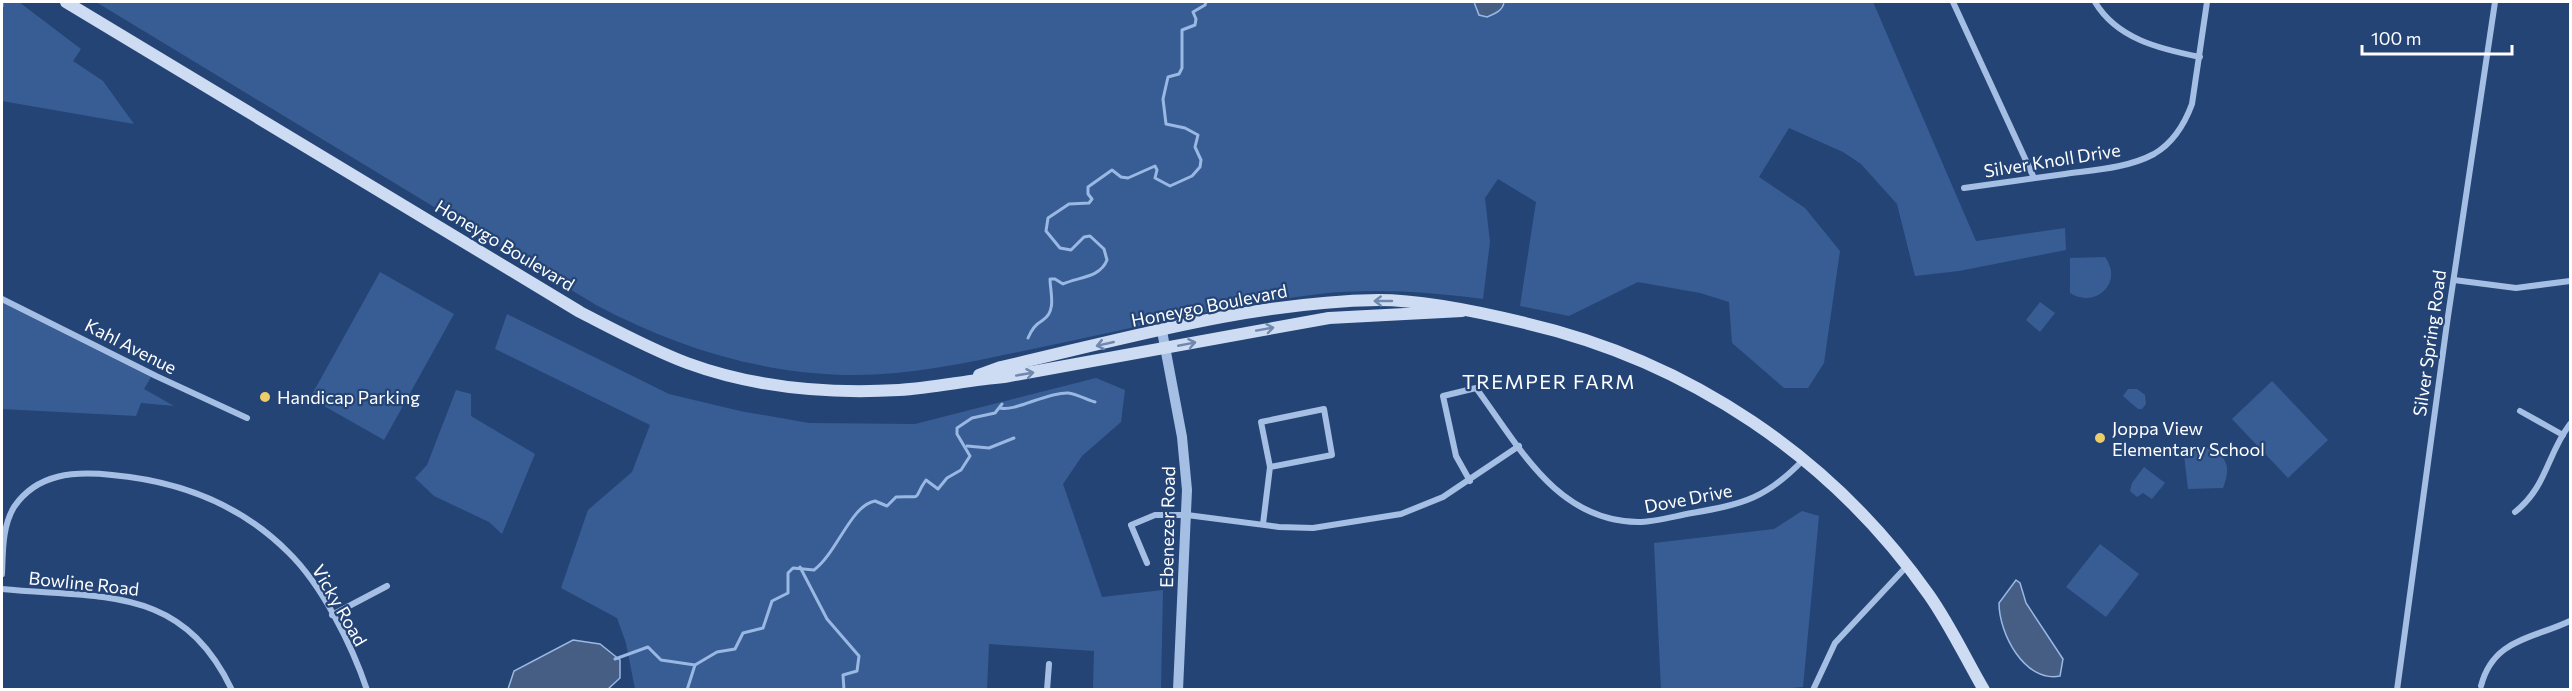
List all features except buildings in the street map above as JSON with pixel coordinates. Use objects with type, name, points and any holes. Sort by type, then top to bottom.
[{"type":"main road","name":"Honeygo Boulevard","points":[[66,2],[580,312],[648,347],[721,374],[801,389],[903,390],[1004,377],[1329,318],[1462,311]]},
{"type":"main road","name":"Honeygo Boulevard","points":[[967,380],[1001,367],[1162,331],[1320,303],[1403,301],[1437,305],[1548,328],[1630,355],[1727,404],[1804,459],[1869,521],[1907,566],[1931,598],[1984,690]]},
{"type":"street","points":[[1953,2],[2034,178]]},
{"type":"street","points":[[2095,2],[2110,21],[2129,35],[2165,50],[2200,57]]},
{"type":"street","name":"Silver Knoll Drive","points":[[1964,188],[2101,170],[2143,159],[2156,153],[2177,134],[2193,104],[2207,2]]},
{"type":"street","name":"Silver Spring Road","points":[[2397,690],[2495,2]]},
{"type":"street","points":[[2454,280],[2516,288],[2571,281]]},
{"type":"street","name":"Kahl Avenue","points":[[2,299],[156,376],[247,418]]},
{"type":"street","name":"Ebenezer Road","points":[[1162,331],[1185,454],[1187,515],[1178,690]]},
{"type":"street","name":"Dove Drive","points":[[1470,481],[1456,456],[1443,396],[1476,388],[1546,482],[1571,503],[1606,519],[1640,522],[1734,506],[1751,500],[1784,478],[1804,459]]},
{"type":"street","points":[[1263,524],[1270,467],[1261,422],[1324,409],[1332,455],[1270,467]]},
{"type":"street","points":[[2520,411],[2563,435]]},
{"type":"street","points":[[2515,512],[2537,491],[2563,435],[2571,424]]},
{"type":"street","points":[[1147,564],[1131,525],[1155,515],[1187,515],[1313,528],[1401,514],[1432,503],[1470,481],[1519,446]]},
{"type":"street","name":"Vicky Road","points":[[2,574],[8,521],[20,501],[38,484],[60,475],[73,473],[147,478],[195,492],[234,511],[259,527],[301,566],[332,615],[368,690]]},
{"type":"street","points":[[1813,690],[1835,643],[1907,566]]},
{"type":"street","points":[[332,615],[387,586]]},
{"type":"street","name":"Bowline Road","points":[[2,590],[128,600],[156,608],[184,625],[206,645],[232,690]]},
{"type":"street","points":[[2481,686],[2488,664],[2499,652],[2571,621]]},
{"type":"street","points":[[1047,690],[1049,664]]},
{"type":"shaded area","points":[[2,2],[19,2],[81,49],[73,61],[103,81],[134,124],[2,101]]},
{"type":"shaded area","points":[[96,2],[1474,2],[1479,15],[1503,5],[1504,2],[1873,2],[1976,241],[2065,228],[2066,250],[1959,271],[1915,276],[1897,204],[1861,164],[1843,152],[1789,128],[1759,177],[1805,208],[1840,251],[1824,363],[1808,388],[1784,388],[1732,343],[1729,302],[1700,293],[1638,282],[1569,316],[1520,306],[1536,202],[1498,179],[1485,198],[1490,242],[1483,299],[1401,292],[1360,291],[1319,294],[1215,311],[922,370],[848,375],[781,369],[749,363],[687,345],[596,305]]},
{"type":"shaded area","points":[[1474,2],[1504,2],[1500,10],[1487,17],[1479,15]]},
{"type":"shaded area","points":[[2105,257],[2111,276],[2104,291],[2089,298],[2070,293],[2070,258]]},
{"type":"shaded area","points":[[380,272],[454,314],[384,440],[310,398]]},
{"type":"shaded area","points":[[2,302],[151,377],[144,389],[174,406],[141,403],[136,416],[2,409]]},
{"type":"shaded area","points":[[2040,302],[2055,313],[2040,332],[2026,320]]},
{"type":"shaded area","points":[[507,314],[669,394],[740,411],[809,423],[915,424],[1096,378],[1125,390],[1121,422],[1082,456],[1063,484],[1102,597],[1163,590],[1161,689],[1093,689],[1094,651],[989,644],[987,689],[635,689],[626,643],[617,618],[561,588],[588,510],[632,472],[650,425],[495,349]]},
{"type":"shaded area","points":[[2272,381],[2328,440],[2288,478],[2232,419]]},
{"type":"shaded area","points":[[2128,389],[2137,389],[2145,395],[2146,404],[2142,409],[2138,409],[2123,396]]},
{"type":"shaded area","points":[[456,390],[471,394],[471,416],[535,454],[502,534],[489,522],[434,496],[415,478],[427,465]]},
{"type":"shaded area","points":[[2207,448],[2214,451],[2226,463],[2227,474],[2223,488],[2188,489],[2184,455],[2195,449]]},
{"type":"shaded area","points":[[2144,467],[2165,483],[2152,499],[2143,493],[2137,497],[2130,491],[2132,483]]},
{"type":"shaded area","points":[[1802,511],[1819,516],[1803,687],[1770,690],[1661,689],[1654,543],[1774,529]]},
{"type":"shaded area","points":[[2100,544],[2139,574],[2106,617],[2066,587]]},
{"type":"shaded area","points":[[2016,580],[2020,583],[2026,603],[2063,659],[2060,676],[2047,676],[2036,672],[2016,654],[2009,642],[2000,615],[1999,603]]},
{"type":"shaded area","points":[[573,640],[600,644],[620,660],[620,678],[608,689],[508,689],[514,671]]},
{"type":"waterway","points":[[1028,338],[1050,311],[1052,301],[1050,279],[1063,284],[1088,276],[1104,266],[1107,260],[1104,249],[1090,236],[1084,237],[1071,250],[1060,248],[1046,231],[1048,218],[1069,204],[1089,203],[1092,199],[1088,194],[1088,187],[1112,170],[1121,177],[1128,178],[1155,166],[1157,170],[1155,178],[1170,186],[1192,176],[1200,167],[1201,160],[1195,147],[1198,135],[1185,128],[1166,124],[1163,99],[1168,77],[1179,74],[1182,68],[1182,30],[1195,25],[1196,19],[1193,12],[1206,2]]},
{"type":"waterway","points":[[1000,408],[1014,407],[1051,395],[1068,393],[1095,402]]},
{"type":"waterway","points":[[615,659],[648,647],[661,660],[695,665],[717,652],[735,649],[743,633],[763,628],[772,601],[788,593],[788,573],[793,568],[814,570],[830,553],[851,520],[866,504],[875,501],[887,506],[896,497],[915,497],[926,480],[938,489],[947,478],[961,470],[970,456],[957,434],[957,428],[972,418],[995,413],[1002,404]]},
{"type":"waterway","points":[[967,446],[989,448],[1014,438]]},
{"type":"waterway","points":[[800,567],[827,619],[859,656],[857,671],[843,675],[844,690]]},
{"type":"waterway","points":[[687,690],[695,665]]},
{"type":"place","name":"Handicap Parking","points":[[265,397]]},
{"type":"place","name":"Joppa View Elementary School","points":[[2100,438]]},
{"type":"district","name":"TREMPER FARM","points":[[1549,381]]}]
